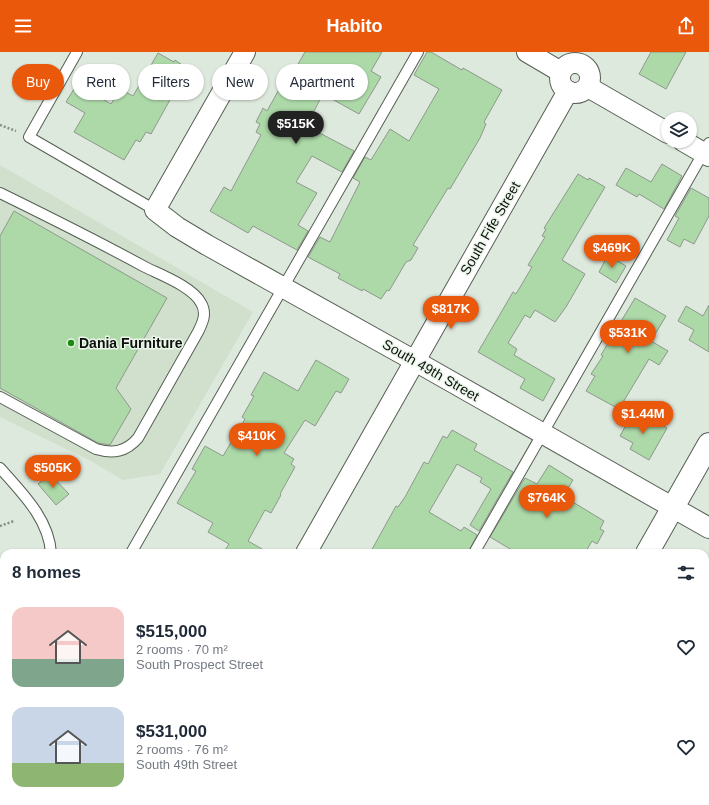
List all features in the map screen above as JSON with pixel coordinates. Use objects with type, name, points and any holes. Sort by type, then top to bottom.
[{"type":"street","points":[[155,210],[245,52]]},
{"type":"street","points":[[527,52],[562,72]]},
{"type":"street","points":[[586,58],[587,68],[591,77],[588,87],[581,92],[572,93],[562,85],[560,76],[564,68],[586,58]]},
{"type":"street","points":[[588,87],[661,128]]},
{"type":"street","name":"South Fife Street","points":[[308,549],[568,91]]},
{"type":"street","points":[[697,146],[707,150]]},
{"type":"street","name":"South 49th Street","points":[[155,210],[177,227],[709,528]]},
{"type":"street","points":[[649,549],[709,444]]},
{"type":"lane","points":[[77,52],[29,137],[155,210]]},
{"type":"lane","points":[[133,549],[418,52]]},
{"type":"lane","points":[[476,549],[541,433],[707,150]]},
{"type":"lane","points":[[0,193],[180,285],[201,302],[204,315],[198,332],[138,438],[124,450],[110,452],[96,449],[0,397]]},
{"type":"lane","points":[[0,468],[29,501],[39,515],[46,529],[51,549]]},
{"type":"path","points":[[0,526],[14,521]]},
{"type":"shaded area","points":[[0,165],[253,312],[160,474],[123,480],[91,461],[0,417]]},
{"type":"building","points":[[305,52],[382,52],[371,71],[381,77],[368,99],[368,64],[298,64]]},
{"type":"building","points":[[427,52],[431,52],[462,70],[463,68],[502,90],[484,122],[486,124],[480,138],[450,189],[448,188],[413,245],[418,248],[411,260],[406,262],[389,291],[387,290],[381,299],[338,278],[340,274],[308,257],[320,237],[330,242],[360,182],[353,178],[365,157],[371,160],[390,129],[409,141],[439,89],[414,75]]},
{"type":"building","points":[[651,52],[686,52],[666,89],[639,74]]},
{"type":"building","points":[[158,53],[181,64],[152,64]]},
{"type":"building","points":[[138,87],[138,100],[170,100],[151,134],[146,132],[140,142],[136,140],[124,160],[74,132],[85,113],[66,102],[72,92],[72,100],[104,100],[111,104],[113,100],[130,100],[130,94],[133,96]]},
{"type":"building","points":[[276,95],[276,100],[320,100],[306,126],[354,151],[342,172],[312,156],[296,182],[317,193],[298,225],[308,231],[297,250],[253,226],[248,233],[210,211],[224,187],[231,191],[261,135],[256,132],[260,124],[256,122],[263,108],[267,111]]},
{"type":"building","points":[[334,100],[367,100],[359,114]]},
{"type":"building","points":[[662,164],[682,176],[664,209],[639,194],[637,197],[616,185],[626,168],[651,182]]},
{"type":"building","points":[[578,174],[605,187],[562,260],[585,274],[566,307],[555,322],[535,310],[530,318],[525,315],[508,343],[517,349],[514,355],[555,379],[543,401],[520,388],[525,379],[478,352],[513,292],[516,294],[532,267],[528,265],[545,237],[542,236],[546,229],[544,228]]},
{"type":"building","points":[[691,188],[709,198],[709,216],[694,244],[684,239],[680,247],[667,240],[679,218],[675,216]]},
{"type":"building","name":"Dania Furniture","points":[[14,211],[167,298],[116,388],[131,409],[110,445],[98,443],[0,388],[0,236]]},
{"type":"building","points":[[608,255],[626,266],[616,283],[599,272]]},
{"type":"building","points":[[635,298],[666,316],[651,341],[668,351],[659,365],[649,359],[619,409],[586,391],[595,376],[591,374],[603,356],[601,355]]},
{"type":"building","points":[[709,305],[709,352],[689,340],[694,330],[678,321],[686,306],[703,316]]},
{"type":"building","points":[[316,360],[349,379],[341,393],[336,391],[315,426],[305,420],[284,453],[294,459],[291,464],[295,467],[271,513],[265,510],[248,541],[262,549],[226,549],[229,544],[208,532],[213,523],[177,503],[196,471],[192,469],[205,446],[223,456],[245,419],[242,417],[254,396],[251,395],[264,372],[298,391]]},
{"type":"building","points":[[632,414],[647,422],[650,418],[667,428],[649,460],[630,449],[633,443],[620,436]]},
{"type":"building","points":[[452,430],[477,444],[474,450],[513,472],[479,531],[470,525],[491,489],[480,482],[482,478],[457,464],[429,512],[461,531],[464,527],[477,535],[470,549],[372,549],[396,506],[398,507],[405,497],[424,462],[428,464],[443,436],[447,438]]},
{"type":"building","points":[[549,465],[573,480],[563,496],[604,521],[600,529],[604,531],[597,544],[592,541],[587,549],[510,549],[490,537],[525,478],[537,484]]},
{"type":"building","points":[[50,474],[69,494],[56,505],[38,484]]},
{"type":"place","name":"Dania Furniture","points":[[71,343]]}]
